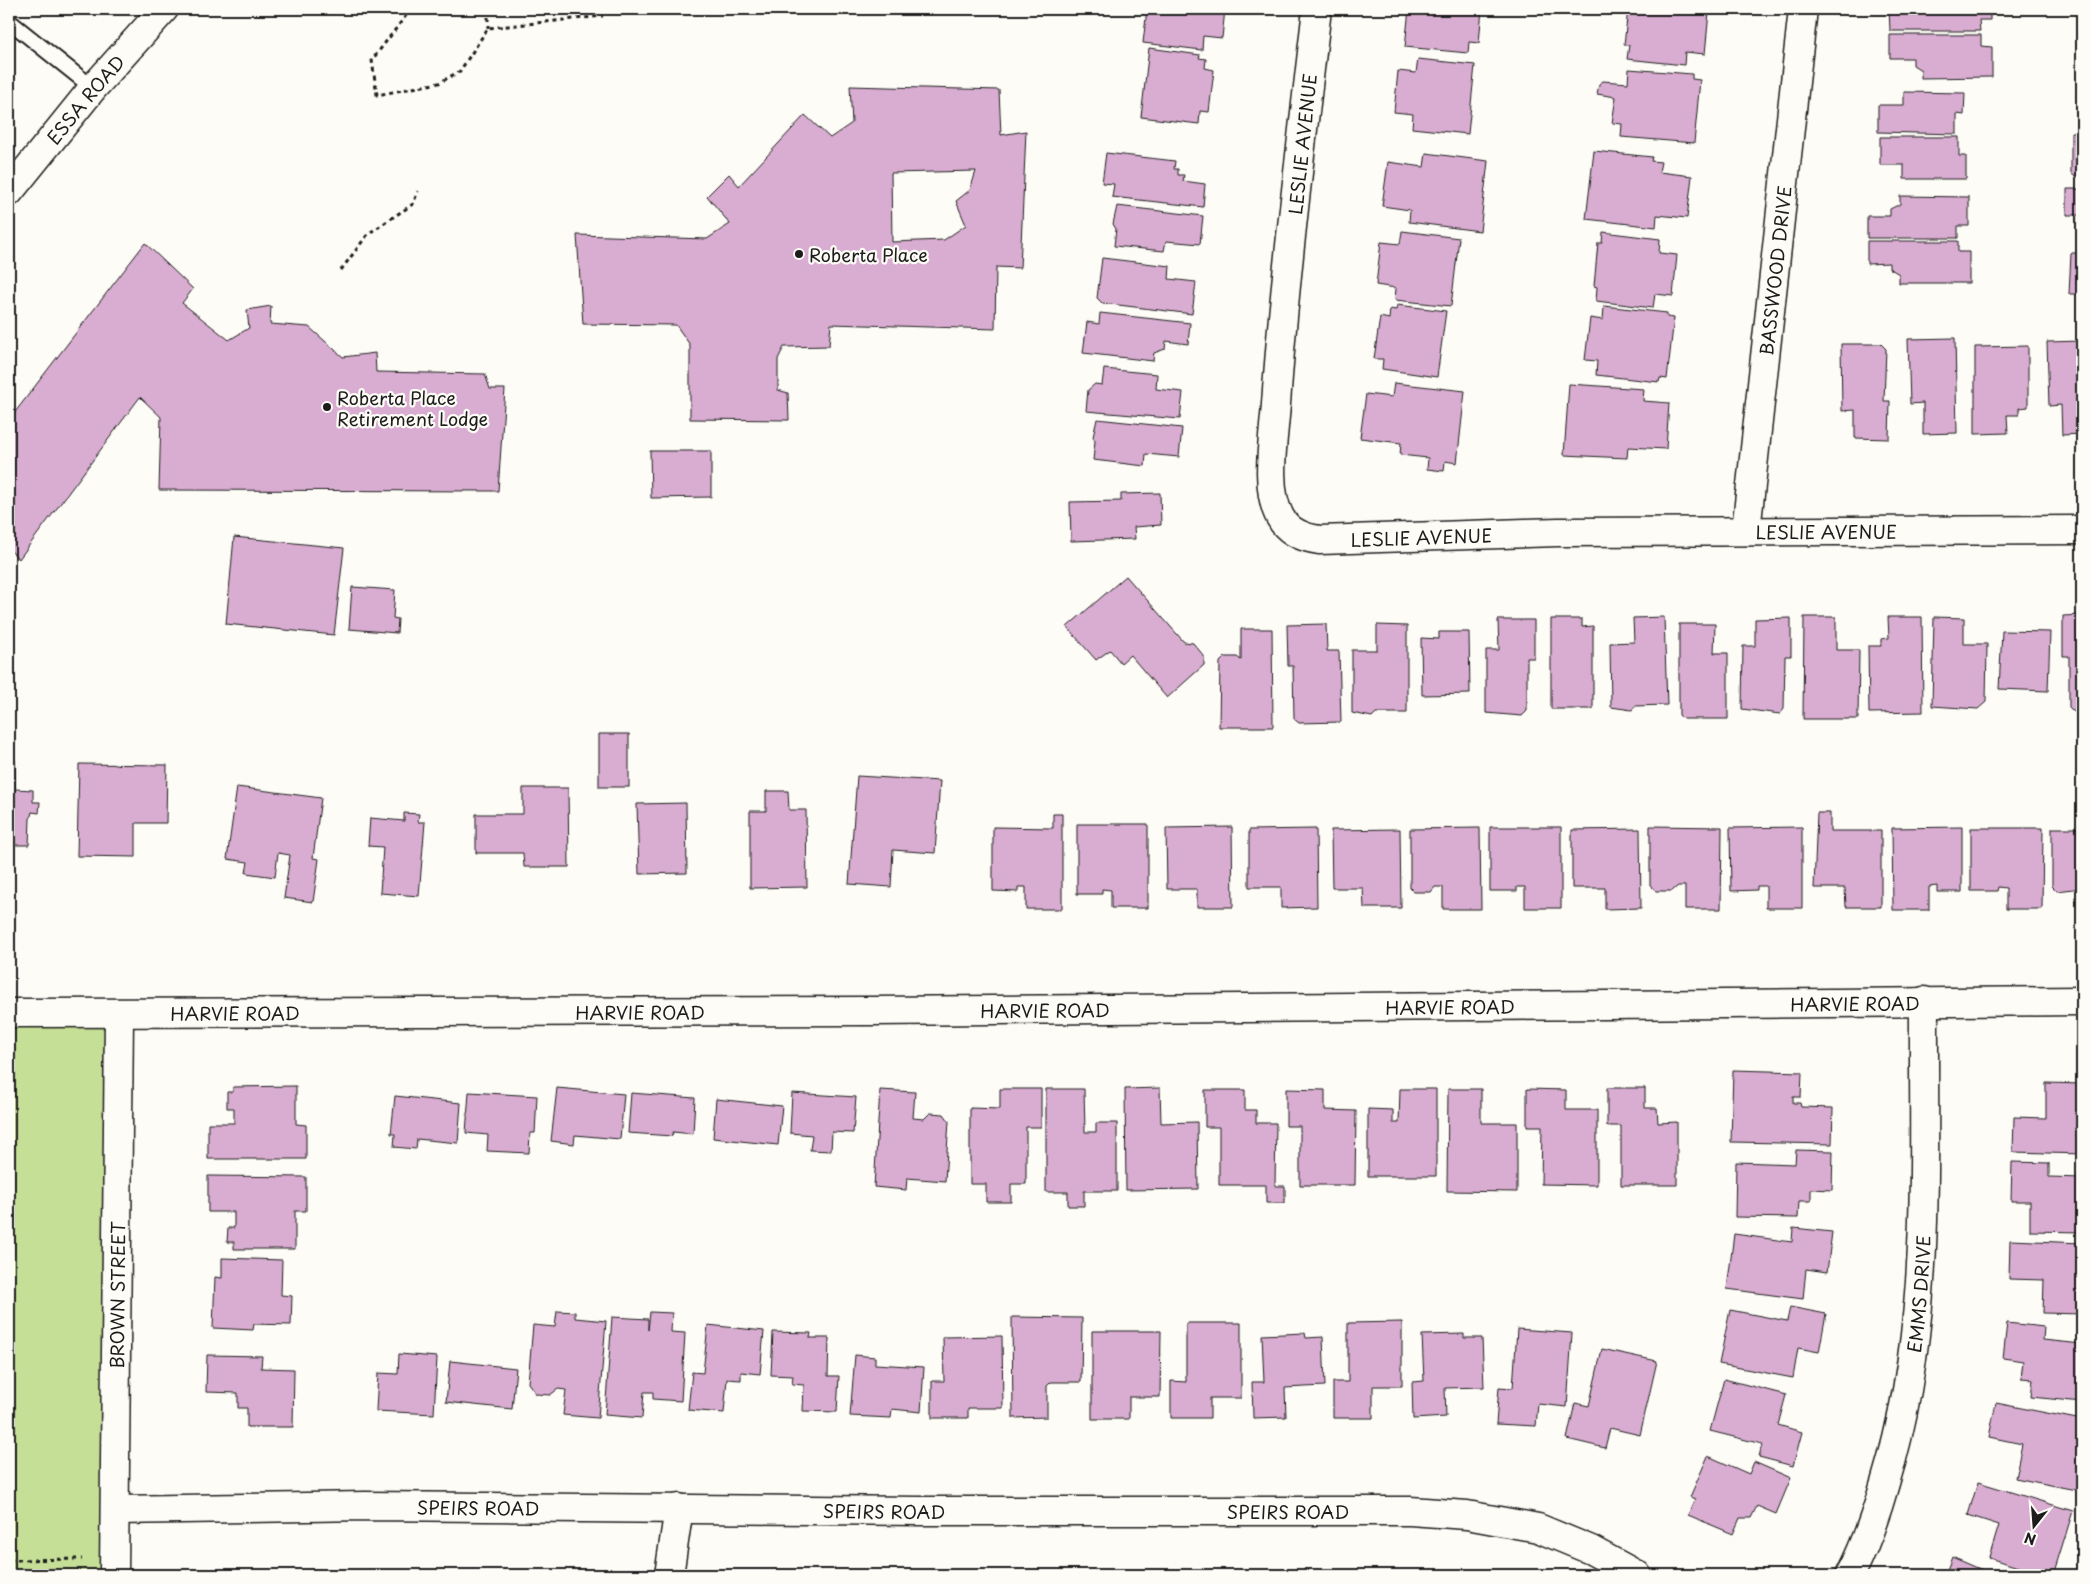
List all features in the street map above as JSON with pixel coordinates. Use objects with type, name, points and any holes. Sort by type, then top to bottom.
[{"type":"street","name":"ESSA ROAD","points":[[9,192],[93,88],[164,9]]},
{"type":"street","name":"LESLIE AVENUE","points":[[1317,9],[1281,323],[1272,488],[1280,517],[1291,530],[1305,538],[1320,540],[1558,532],[2082,530]]},
{"type":"street","name":"BASSWOOD DRIVE","points":[[1746,531],[1803,9]]},
{"type":"street","name":"EMMS DRIVE","points":[[1850,1575],[1873,1523],[1897,1446],[1910,1381],[1918,1319],[1922,1226],[1924,1001]]},
{"type":"street","name":"HARVIE ROAD","points":[[9,1013],[873,1011],[2082,1001]]},
{"type":"street","name":"BROWN STREET","points":[[114,1567],[119,1014]]},
{"type":"street","name":"SPEIRS ROAD","points":[[116,1510],[365,1506],[1410,1511],[1467,1515],[1538,1528],[1591,1550],[1637,1575]]},
{"type":"street","points":[[669,1575],[679,1508]]},
{"type":"lane","points":[[9,21],[93,88]]},
{"type":"path","points":[[411,9],[372,60],[377,95],[439,83],[460,71],[488,28],[488,9]]},
{"type":"path","points":[[488,28],[603,16]]},
{"type":"path","points":[[341,270],[368,234],[413,204],[418,191]]},
{"type":"path","points":[[9,1560],[114,1567]]},
{"type":"green space","points":[[9,1013],[119,1014],[114,1575],[9,1575]]},
{"type":"building","points":[[1147,9],[1225,9],[1222,38],[1203,36],[1202,50],[1143,43]]},
{"type":"building","points":[[1409,9],[1482,9],[1479,43],[1469,42],[1468,53],[1405,47]]},
{"type":"building","points":[[1628,9],[1692,9],[1709,12],[1705,54],[1685,52],[1684,65],[1627,59],[1629,45],[1624,45]]},
{"type":"building","points":[[1889,9],[1990,9],[1990,20],[1979,20],[1980,31],[1890,31]]},
{"type":"building","points":[[2081,9],[2082,42],[2077,42]]},
{"type":"building","points":[[1890,35],[1981,35],[1981,46],[1992,47],[1992,77],[1921,78],[1921,70],[1913,65],[1913,58],[1890,58]]},
{"type":"building","points":[[1149,48],[1200,55],[1199,58],[1206,59],[1205,68],[1214,70],[1209,112],[1200,111],[1199,124],[1141,117]]},
{"type":"building","points":[[1418,59],[1475,65],[1468,134],[1412,128],[1413,114],[1394,112],[1398,71],[1416,73]]},
{"type":"building","points":[[1629,69],[1692,74],[1692,79],[1700,80],[1694,143],[1621,137],[1622,124],[1612,123],[1616,97],[1597,94],[1599,84],[1603,81],[1628,83]]},
{"type":"building","name":"Roberta Place","points":[[850,86],[999,90],[1001,135],[1026,131],[1020,268],[996,267],[995,329],[831,324],[829,346],[784,347],[778,359],[778,390],[788,393],[789,420],[690,419],[690,345],[676,325],[583,324],[577,235],[707,239],[730,224],[707,196],[729,174],[739,186],[805,115],[830,138],[852,123]],"holes":[[[976,171],[970,190],[956,201],[966,225],[944,240],[892,242],[891,173]]]},
{"type":"building","points":[[1904,92],[1965,93],[1964,115],[1957,114],[1957,134],[1878,132],[1878,105],[1904,105]]},
{"type":"building","points":[[2071,132],[2082,132],[2082,177],[2075,177],[2071,173]]},
{"type":"building","points":[[1880,137],[1959,137],[1959,156],[1966,156],[1966,179],[1904,179],[1904,165],[1880,165]]},
{"type":"building","points":[[1594,151],[1652,157],[1651,161],[1661,162],[1659,172],[1692,176],[1687,218],[1657,215],[1656,227],[1586,219]]},
{"type":"building","points":[[1106,153],[1175,161],[1174,169],[1178,169],[1178,175],[1184,175],[1183,181],[1205,184],[1203,207],[1112,197],[1114,184],[1102,183]]},
{"type":"building","points":[[1426,153],[1488,161],[1480,231],[1409,222],[1410,210],[1382,206],[1388,162],[1424,167]]},
{"type":"building","points":[[2067,189],[2082,189],[2082,231],[2079,231],[2079,215],[2067,215]]},
{"type":"building","points":[[1900,196],[1969,197],[1969,226],[1958,226],[1958,238],[1867,238],[1867,216],[1890,216],[1890,209],[1900,204]]},
{"type":"building","points":[[1117,206],[1203,216],[1200,244],[1166,241],[1164,251],[1114,246],[1116,229],[1113,224]]},
{"type":"building","points":[[1402,231],[1459,238],[1451,306],[1395,300],[1396,288],[1376,285],[1381,242],[1400,244]]},
{"type":"building","points":[[1603,232],[1660,239],[1659,253],[1677,255],[1673,296],[1655,294],[1653,308],[1596,301],[1597,287],[1594,286],[1598,243],[1602,243]]},
{"type":"building","points":[[1867,241],[1958,241],[1958,252],[1969,252],[1969,283],[1899,283],[1899,274],[1889,268],[1889,263],[1867,264]]},
{"type":"building","name":"Roberta Place Retirement Lodge","points":[[145,243],[193,289],[182,303],[229,340],[249,328],[247,310],[271,306],[270,324],[309,327],[343,357],[375,353],[376,372],[485,374],[490,389],[505,389],[498,491],[159,490],[161,417],[140,397],[19,559],[9,549],[9,420]]},
{"type":"building","points":[[2071,253],[2082,253],[2082,294],[2069,294]]},
{"type":"building","points":[[1102,258],[1170,266],[1169,279],[1196,282],[1192,314],[1102,303],[1097,298]]},
{"type":"building","points":[[1397,305],[1446,311],[1437,377],[1382,369],[1383,359],[1374,359],[1380,317],[1389,319],[1390,309],[1396,310]]},
{"type":"building","points":[[1604,306],[1667,313],[1667,317],[1674,318],[1667,379],[1660,378],[1659,382],[1596,375],[1597,361],[1585,360],[1590,318],[1603,320]]},
{"type":"building","points":[[1100,313],[1190,323],[1188,344],[1166,341],[1165,349],[1154,353],[1153,361],[1083,353],[1087,322],[1099,324]]},
{"type":"building","points":[[1955,338],[1957,433],[1923,434],[1923,403],[1910,404],[1908,339]]},
{"type":"building","points":[[2082,341],[2082,434],[2062,435],[2061,405],[2049,406],[2047,342]]},
{"type":"building","points":[[1841,344],[1881,344],[1886,349],[1884,401],[1890,401],[1889,439],[1855,438],[1855,410],[1842,411]]},
{"type":"building","points":[[2028,346],[2028,407],[2019,408],[2019,415],[2007,415],[2008,433],[1975,434],[1975,347]]},
{"type":"building","points":[[1104,369],[1157,374],[1156,389],[1183,392],[1180,419],[1086,411],[1088,390],[1095,384],[1102,385]]},
{"type":"building","points":[[1394,383],[1465,391],[1457,463],[1445,461],[1444,471],[1427,469],[1428,458],[1400,455],[1401,443],[1360,438],[1366,394],[1392,397]]},
{"type":"building","points":[[1569,384],[1644,389],[1643,401],[1669,403],[1666,449],[1628,447],[1627,458],[1564,455]]},
{"type":"building","points":[[1097,419],[1182,428],[1179,457],[1146,454],[1145,466],[1093,460],[1095,441],[1093,437]]},
{"type":"building","points":[[650,451],[711,451],[711,497],[651,498]]},
{"type":"building","points":[[1160,493],[1161,525],[1134,527],[1135,539],[1071,541],[1070,502],[1121,501],[1121,494]]},
{"type":"building","points":[[234,537],[344,548],[334,635],[226,624]]},
{"type":"building","points":[[1126,576],[1184,642],[1193,643],[1204,656],[1204,665],[1167,698],[1130,655],[1121,663],[1110,650],[1096,660],[1067,627]]},
{"type":"building","points":[[352,587],[395,590],[393,618],[398,619],[397,633],[349,629]]},
{"type":"building","points":[[2082,615],[2082,713],[2075,713],[2069,707],[2069,656],[2063,656],[2063,616]]},
{"type":"building","points":[[1664,617],[1667,705],[1635,706],[1632,710],[1611,707],[1610,643],[1634,642],[1633,618]]},
{"type":"building","points":[[1804,617],[1836,617],[1836,650],[1859,650],[1858,719],[1803,719]]},
{"type":"building","points":[[1888,617],[1922,617],[1923,712],[1869,713],[1868,646],[1881,646],[1881,639],[1889,638]]},
{"type":"building","points":[[1934,617],[1964,618],[1964,644],[1987,644],[1986,702],[1978,709],[1932,706]]},
{"type":"building","points":[[1791,618],[1791,656],[1785,656],[1784,709],[1780,714],[1742,709],[1743,646],[1755,646],[1755,619]]},
{"type":"building","points":[[1551,619],[1582,619],[1582,627],[1593,626],[1593,709],[1551,709]]},
{"type":"building","points":[[1498,620],[1534,620],[1534,658],[1527,658],[1527,711],[1522,716],[1486,713],[1486,650],[1499,650]]},
{"type":"building","points":[[1326,624],[1327,651],[1339,651],[1341,722],[1299,723],[1294,719],[1293,666],[1288,666],[1287,625]]},
{"type":"building","points":[[1679,624],[1715,624],[1714,653],[1728,653],[1728,719],[1683,719],[1679,715]]},
{"type":"building","points":[[1377,625],[1407,626],[1407,713],[1376,713],[1372,717],[1352,713],[1352,650],[1377,650]]},
{"type":"building","points":[[1241,629],[1272,629],[1273,727],[1219,727],[1220,662],[1225,657],[1237,657],[1241,660]]},
{"type":"building","points":[[2002,631],[2050,632],[2048,691],[1999,689]]},
{"type":"building","points":[[1439,632],[1469,632],[1470,694],[1422,695],[1421,638],[1439,639]]},
{"type":"building","points":[[599,734],[629,734],[629,787],[599,787]]},
{"type":"building","points":[[9,760],[15,760],[15,789],[33,790],[33,802],[40,802],[39,813],[32,812],[30,819],[29,845],[9,845]]},
{"type":"building","points":[[79,764],[167,765],[166,823],[136,823],[136,857],[77,856]]},
{"type":"building","points":[[857,776],[940,781],[935,853],[893,850],[891,887],[849,884]]},
{"type":"building","points":[[237,787],[321,798],[313,858],[319,859],[313,902],[284,898],[290,855],[278,853],[275,877],[246,873],[248,862],[227,859]]},
{"type":"building","points":[[523,788],[568,788],[569,867],[524,867],[523,853],[476,853],[476,814],[523,814]]},
{"type":"building","points":[[766,791],[788,791],[789,810],[806,810],[807,887],[750,888],[750,811],[766,811]]},
{"type":"building","points":[[686,803],[687,873],[639,874],[637,804]]},
{"type":"building","points":[[404,813],[419,814],[418,822],[425,822],[419,896],[380,893],[383,847],[368,846],[370,818],[404,821]]},
{"type":"building","points":[[1817,813],[1830,813],[1830,831],[1881,831],[1881,907],[1846,907],[1845,888],[1814,888]]},
{"type":"building","points":[[1053,814],[1062,814],[1062,909],[1026,909],[1026,887],[1018,887],[1018,892],[993,891],[993,827],[1053,828]]},
{"type":"building","points":[[1077,824],[1148,824],[1148,908],[1111,908],[1111,890],[1102,889],[1102,894],[1077,894]]},
{"type":"building","points":[[1650,826],[1722,827],[1721,909],[1685,909],[1685,886],[1678,886],[1672,891],[1656,891],[1650,885]]},
{"type":"building","points":[[1232,827],[1233,907],[1197,907],[1197,889],[1167,889],[1166,828]]},
{"type":"building","points":[[1490,827],[1561,827],[1561,908],[1525,908],[1525,887],[1517,887],[1517,891],[1490,891]]},
{"type":"building","points":[[1802,827],[1802,908],[1766,908],[1766,886],[1757,886],[1757,890],[1731,891],[1730,828]]},
{"type":"building","points":[[1962,827],[1962,892],[1937,892],[1937,886],[1929,887],[1929,910],[1893,910],[1892,828]]},
{"type":"building","points":[[1480,828],[1481,909],[1443,909],[1443,887],[1435,887],[1431,892],[1414,892],[1410,888],[1410,829]]},
{"type":"building","points":[[1971,828],[2043,828],[2042,909],[2006,909],[2006,888],[1998,887],[1997,891],[1971,891]]},
{"type":"building","points":[[2052,828],[2082,828],[2082,888],[2057,891],[2052,886]]},
{"type":"building","points":[[1316,829],[1317,907],[1281,908],[1281,887],[1249,887],[1249,830]]},
{"type":"building","points":[[1400,829],[1401,908],[1364,908],[1363,888],[1332,888],[1331,830]]},
{"type":"building","points":[[1640,829],[1641,908],[1605,909],[1605,888],[1572,888],[1572,830]]},
{"type":"building","points":[[1733,1070],[1802,1072],[1801,1097],[1793,1097],[1793,1103],[1800,1103],[1801,1107],[1833,1108],[1832,1144],[1731,1142]]},
{"type":"building","points":[[2046,1083],[2082,1084],[2082,1154],[2013,1152],[2014,1117],[2046,1118]]},
{"type":"building","points":[[296,1086],[296,1124],[306,1125],[306,1159],[208,1159],[208,1123],[234,1123],[234,1108],[227,1108],[227,1092],[233,1092],[233,1087]]},
{"type":"building","points":[[557,1088],[624,1094],[620,1139],[575,1135],[574,1144],[551,1141]]},
{"type":"building","points":[[1160,1088],[1161,1123],[1197,1122],[1198,1189],[1126,1190],[1125,1089]]},
{"type":"building","points":[[1607,1088],[1645,1088],[1645,1108],[1657,1108],[1658,1123],[1677,1122],[1677,1185],[1621,1185],[1621,1126],[1607,1126]]},
{"type":"building","points":[[1000,1089],[1041,1089],[1041,1127],[1026,1127],[1026,1184],[1011,1184],[1011,1202],[986,1202],[986,1184],[970,1184],[970,1108],[1000,1109]]},
{"type":"building","points":[[1046,1089],[1084,1089],[1085,1132],[1096,1132],[1096,1123],[1117,1123],[1117,1191],[1084,1191],[1084,1206],[1068,1206],[1068,1192],[1046,1192]]},
{"type":"building","points":[[1286,1089],[1325,1090],[1325,1110],[1356,1111],[1355,1185],[1300,1185],[1300,1126],[1286,1126]]},
{"type":"building","points":[[1400,1089],[1436,1089],[1436,1176],[1368,1176],[1368,1109],[1393,1110],[1393,1123],[1399,1123]]},
{"type":"building","points":[[1448,1089],[1481,1089],[1481,1123],[1517,1123],[1517,1192],[1447,1191]]},
{"type":"building","points":[[1527,1089],[1566,1090],[1566,1110],[1597,1110],[1597,1185],[1541,1184],[1542,1126],[1527,1126]]},
{"type":"building","points":[[880,1090],[915,1092],[913,1118],[924,1119],[930,1113],[944,1114],[949,1121],[945,1181],[907,1178],[906,1190],[874,1187]]},
{"type":"building","points":[[1205,1090],[1245,1090],[1245,1110],[1256,1110],[1256,1123],[1276,1123],[1275,1186],[1285,1186],[1285,1203],[1266,1203],[1266,1185],[1219,1185],[1219,1127],[1205,1127]]},
{"type":"building","points":[[469,1092],[537,1096],[535,1133],[530,1133],[529,1153],[487,1151],[488,1135],[466,1133]]},
{"type":"building","points":[[631,1093],[695,1098],[693,1134],[673,1132],[672,1136],[628,1133]]},
{"type":"building","points":[[792,1093],[856,1097],[853,1133],[832,1132],[831,1151],[810,1150],[812,1135],[790,1133]]},
{"type":"building","points":[[395,1096],[461,1103],[458,1143],[417,1139],[416,1149],[394,1147],[395,1134],[391,1134]]},
{"type":"building","points":[[716,1099],[782,1106],[778,1145],[713,1138]]},
{"type":"building","points":[[1796,1150],[1833,1151],[1832,1190],[1811,1189],[1811,1201],[1799,1201],[1798,1218],[1735,1217],[1736,1162],[1795,1164]]},
{"type":"building","points":[[2012,1162],[2049,1163],[2049,1177],[2082,1178],[2082,1232],[2030,1231],[2030,1201],[2011,1201]]},
{"type":"building","points":[[208,1176],[306,1177],[306,1211],[295,1211],[295,1249],[234,1249],[234,1242],[227,1242],[228,1228],[234,1228],[234,1212],[208,1212]]},
{"type":"building","points":[[1793,1228],[1832,1232],[1827,1272],[1806,1269],[1803,1299],[1727,1289],[1734,1234],[1792,1242]]},
{"type":"building","points":[[2010,1240],[2082,1243],[2082,1314],[2043,1313],[2044,1280],[2009,1279]]},
{"type":"building","points":[[222,1258],[282,1260],[281,1295],[292,1296],[291,1325],[254,1324],[253,1330],[213,1328],[215,1277],[222,1278]]},
{"type":"building","points":[[1790,1307],[1826,1314],[1819,1352],[1798,1348],[1793,1378],[1719,1364],[1730,1310],[1787,1321]]},
{"type":"building","points":[[557,1311],[575,1312],[575,1318],[606,1321],[598,1418],[563,1415],[566,1390],[558,1389],[550,1395],[536,1394],[528,1383],[533,1325],[555,1327]]},
{"type":"building","points":[[650,1312],[672,1313],[671,1332],[685,1333],[681,1401],[653,1399],[653,1392],[644,1392],[642,1418],[605,1415],[612,1317],[648,1319],[648,1330]]},
{"type":"building","points":[[1012,1317],[1082,1318],[1081,1382],[1051,1382],[1047,1386],[1047,1417],[1013,1418]]},
{"type":"building","points":[[1402,1322],[1402,1386],[1373,1386],[1373,1418],[1333,1418],[1333,1382],[1348,1382],[1348,1323]]},
{"type":"building","points":[[1186,1323],[1241,1323],[1241,1398],[1210,1398],[1210,1418],[1171,1418],[1171,1381],[1186,1382]]},
{"type":"building","points":[[2007,1323],[2044,1327],[2043,1340],[2082,1344],[2082,1402],[2031,1397],[2033,1379],[2021,1378],[2023,1361],[2003,1358]]},
{"type":"building","points":[[708,1325],[764,1331],[760,1374],[741,1372],[741,1380],[727,1379],[724,1413],[688,1410],[692,1372],[703,1373]]},
{"type":"building","points":[[1517,1329],[1572,1333],[1567,1407],[1538,1404],[1536,1426],[1496,1424],[1499,1387],[1513,1388]]},
{"type":"building","points":[[1092,1331],[1161,1331],[1160,1397],[1129,1397],[1129,1419],[1092,1419]]},
{"type":"building","points":[[773,1332],[811,1333],[810,1338],[829,1338],[828,1376],[839,1376],[837,1412],[803,1411],[804,1385],[792,1384],[793,1376],[771,1375]]},
{"type":"building","points":[[1305,1333],[1306,1338],[1323,1337],[1325,1386],[1285,1388],[1286,1417],[1253,1418],[1252,1382],[1264,1382],[1262,1335]]},
{"type":"building","points":[[1464,1334],[1464,1338],[1482,1338],[1484,1387],[1445,1388],[1446,1417],[1413,1419],[1412,1382],[1424,1381],[1422,1335]]},
{"type":"building","points":[[1002,1336],[1003,1408],[968,1408],[968,1418],[932,1418],[932,1381],[944,1381],[943,1337]]},
{"type":"building","points":[[1602,1349],[1657,1361],[1640,1435],[1610,1428],[1605,1448],[1567,1439],[1575,1403],[1589,1406]]},
{"type":"building","points":[[399,1354],[437,1357],[434,1414],[376,1411],[378,1373],[398,1374]]},
{"type":"building","points":[[207,1355],[262,1356],[261,1368],[294,1369],[293,1427],[247,1427],[247,1408],[238,1408],[238,1393],[206,1392]]},
{"type":"building","points":[[855,1355],[875,1357],[875,1364],[924,1367],[921,1412],[892,1409],[891,1418],[850,1416]]},
{"type":"building","points":[[450,1361],[516,1368],[512,1409],[446,1402]]},
{"type":"building","points":[[1724,1379],[1786,1395],[1778,1425],[1802,1432],[1793,1466],[1759,1457],[1762,1444],[1710,1431]]},
{"type":"building","points":[[1996,1403],[2082,1420],[2081,1491],[2015,1478],[2022,1444],[1989,1437]]},
{"type":"building","points":[[1708,1456],[1749,1474],[1754,1462],[1791,1478],[1776,1514],[1757,1506],[1751,1518],[1740,1518],[1733,1534],[1688,1515],[1695,1499],[1690,1497]]},
{"type":"building","points":[[1978,1482],[2073,1511],[2053,1575],[2044,1575],[1989,1558],[1999,1525],[1968,1515]]},
{"type":"building","points":[[1952,1557],[1987,1572],[1985,1575],[1945,1575]]},
{"type":"place","name":"Roberta Place","points":[[799,254]]},
{"type":"place","name":"Roberta Place Retirement Lodge","points":[[327,407]]}]
